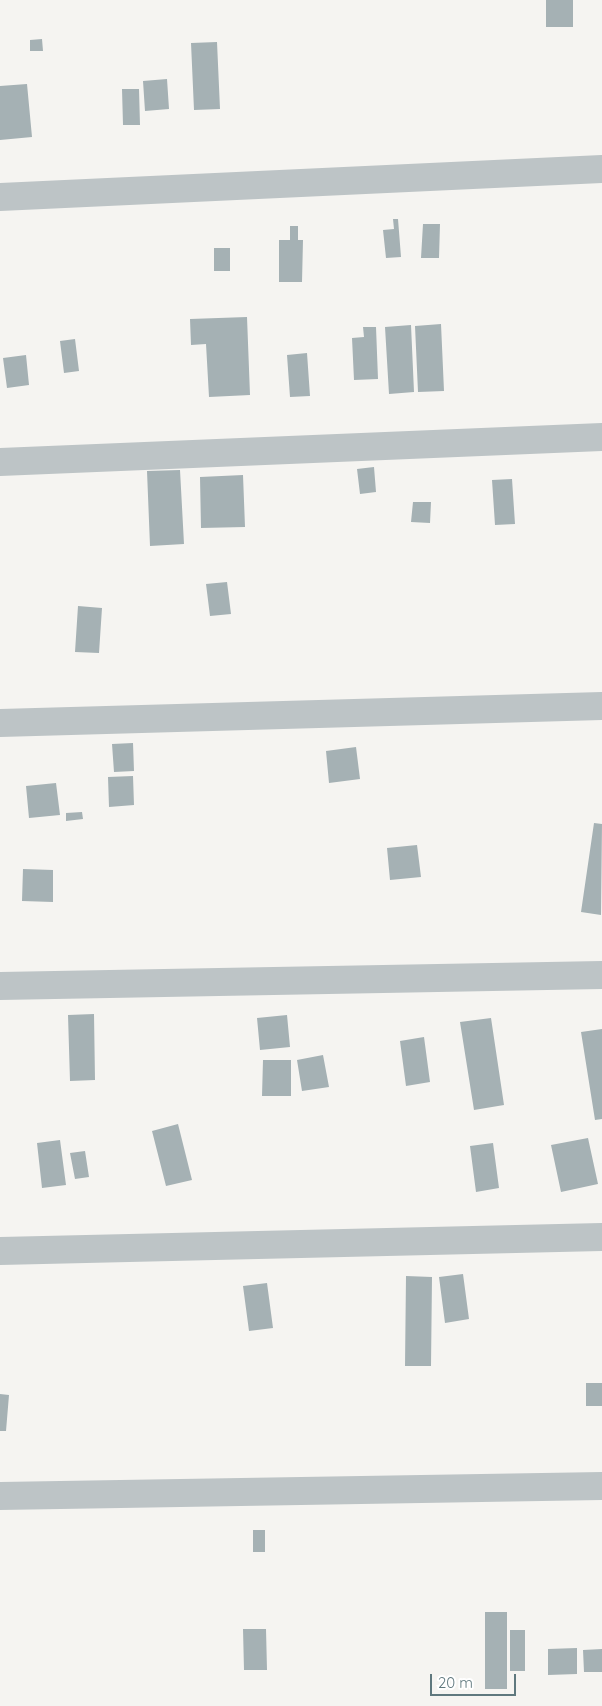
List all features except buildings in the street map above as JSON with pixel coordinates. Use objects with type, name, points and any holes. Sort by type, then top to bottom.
[{"type":"street","points":[[0,197],[602,169]]},
{"type":"street","points":[[0,462],[602,437]]},
{"type":"street","points":[[0,723],[602,706]]},
{"type":"street","points":[[0,986],[602,975]]},
{"type":"street","points":[[0,1251],[602,1237]]},
{"type":"street","points":[[0,1496],[602,1486]]}]
